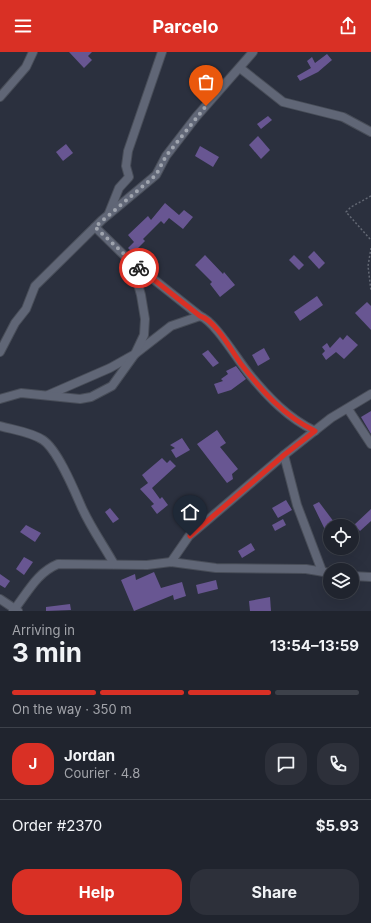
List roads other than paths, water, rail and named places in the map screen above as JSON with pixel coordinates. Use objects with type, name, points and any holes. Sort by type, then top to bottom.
[{"type":"street","points":[[0,97],[26,67],[33,52]]},
{"type":"street","points":[[109,214],[119,188],[129,177],[126,166],[128,151],[162,52]]},
{"type":"street","points":[[0,352],[15,323],[26,309],[35,286],[109,214],[156,175],[166,156],[196,117],[253,52]]},
{"type":"street","points":[[240,68],[283,102],[343,117],[371,132]]},
{"type":"street","points":[[95,227],[132,263],[200,316],[206,318],[250,375],[277,405],[294,419],[315,431]]},
{"type":"street","points":[[0,399],[21,393],[80,399],[101,393],[112,386],[135,354],[144,334],[145,319],[141,295],[132,263]]},
{"type":"street","points":[[48,395],[110,368],[135,354],[171,326],[200,316]]},
{"type":"street","points":[[171,562],[190,536],[284,455],[315,431],[371,394]]},
{"type":"street","points":[[348,409],[371,444]]},
{"type":"street","points":[[0,426],[43,440],[54,451],[67,479],[79,497],[82,508],[114,564]]},
{"type":"street","points":[[284,455],[297,505],[323,565]]},
{"type":"street","points":[[0,599],[15,611],[30,586],[53,566],[58,564],[147,565],[171,562],[216,568],[323,572]]},
{"type":"street","points":[[359,576],[371,577]]}]
